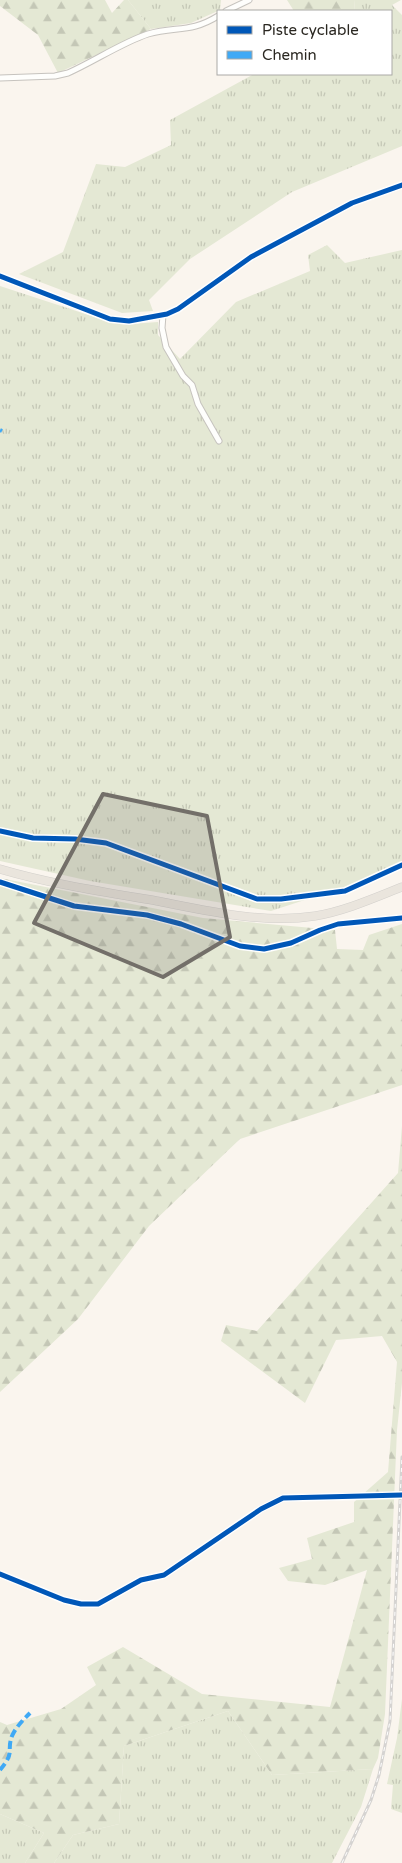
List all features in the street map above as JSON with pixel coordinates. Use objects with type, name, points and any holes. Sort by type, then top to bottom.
[{"type":"main road","points":[[0,869],[66,885],[250,917],[284,918],[315,916],[368,900],[402,887]]},
{"type":"main road","points":[[368,900],[402,882]]},
{"type":"street","points":[[228,10],[249,0]]},
{"type":"street","points":[[0,78],[55,76],[68,73],[148,34],[191,29],[204,25],[217,17]]},
{"type":"street","points":[[0,276],[110,319],[129,322],[163,316],[178,309],[251,257],[352,203],[402,185]]},
{"type":"street","points":[[163,316],[162,328],[166,347],[183,376],[192,385],[198,404],[219,441]]},
{"type":"street","points":[[0,831],[33,838],[75,839],[106,843],[257,899],[281,899],[345,891],[402,865]]},
{"type":"street","points":[[0,882],[74,906],[147,915],[181,924],[240,946],[264,950],[284,946],[338,924],[402,918]]},
{"type":"street","points":[[0,1574],[64,1600],[81,1604],[98,1604],[141,1580],[164,1574],[261,1509],[283,1498],[391,1495]]},
{"type":"highlighted area","points":[[103,794],[207,816],[230,937],[163,977],[34,923]]},
{"type":"green space","points":[[0,0],[105,0],[112,13],[124,0],[128,0],[151,29],[58,73],[38,35],[0,6]]},
{"type":"green space","points":[[128,0],[221,0],[220,10],[191,23],[151,29]]},
{"type":"green space","points":[[287,0],[354,0],[355,10],[293,10]]},
{"type":"green space","points":[[354,0],[401,0],[392,5],[402,15],[402,146],[292,192],[190,259],[149,300],[153,311],[122,313],[19,274],[63,252],[96,164],[125,167],[171,145],[170,120],[252,75],[392,75],[392,10],[355,10]]},
{"type":"green space","points":[[327,245],[345,263],[402,250],[402,865],[375,877],[271,911],[90,881],[0,861],[0,286],[110,322],[130,324],[158,322],[158,335],[180,359],[236,302],[310,271],[308,255]]},
{"type":"green space","points":[[0,878],[203,918],[335,930],[337,949],[363,950],[369,935],[402,924],[402,1085],[240,1139],[149,1226],[78,1319],[0,1392]]},
{"type":"green space","points":[[402,1126],[402,1383],[397,1430],[385,1714],[378,1758],[373,1769],[272,1775],[228,1711],[124,1746],[119,1824],[73,1835],[54,1863],[25,1863],[44,1833],[0,1814],[0,1722],[7,1725],[61,1709],[96,1685],[87,1667],[123,1647],[202,1694],[330,1707],[367,1570],[325,1585],[288,1581],[279,1568],[312,1559],[307,1538],[354,1522],[354,1502],[388,1472],[397,1362],[382,1336],[336,1340],[305,1403],[221,1341],[226,1325],[257,1331],[398,1173]]},
{"type":"green space","points":[[402,1699],[402,1813],[391,1809],[393,1785],[387,1784],[397,1738]]},
{"type":"green space","points":[[228,1711],[272,1775],[373,1769],[361,1807],[332,1863],[54,1863],[73,1835],[119,1824],[124,1746]]},
{"type":"green space","points":[[0,1814],[44,1833],[25,1863],[0,1863]]},
{"type":"tunnel","points":[[391,1495],[402,1495]]},
{"type":"railway","points":[[342,1863],[371,1800],[379,1775],[390,1721],[402,1457]]},
{"type":"marked path","points":[[0,1770],[8,1759],[10,1741],[14,1733],[30,1713]]},
{"type":"cycle path","points":[[0,276],[110,319],[129,321],[167,314],[178,309],[251,257],[352,203],[402,185]]},
{"type":"cycle path","points":[[0,831],[33,838],[75,839],[106,843],[257,899],[281,899],[345,891],[402,865]]},
{"type":"cycle path","points":[[0,882],[74,906],[147,915],[181,924],[240,946],[264,949],[291,943],[338,924],[402,918]]},
{"type":"cycle path","points":[[0,1574],[64,1600],[81,1604],[98,1604],[141,1580],[164,1575],[261,1509],[283,1498],[402,1495]]}]
